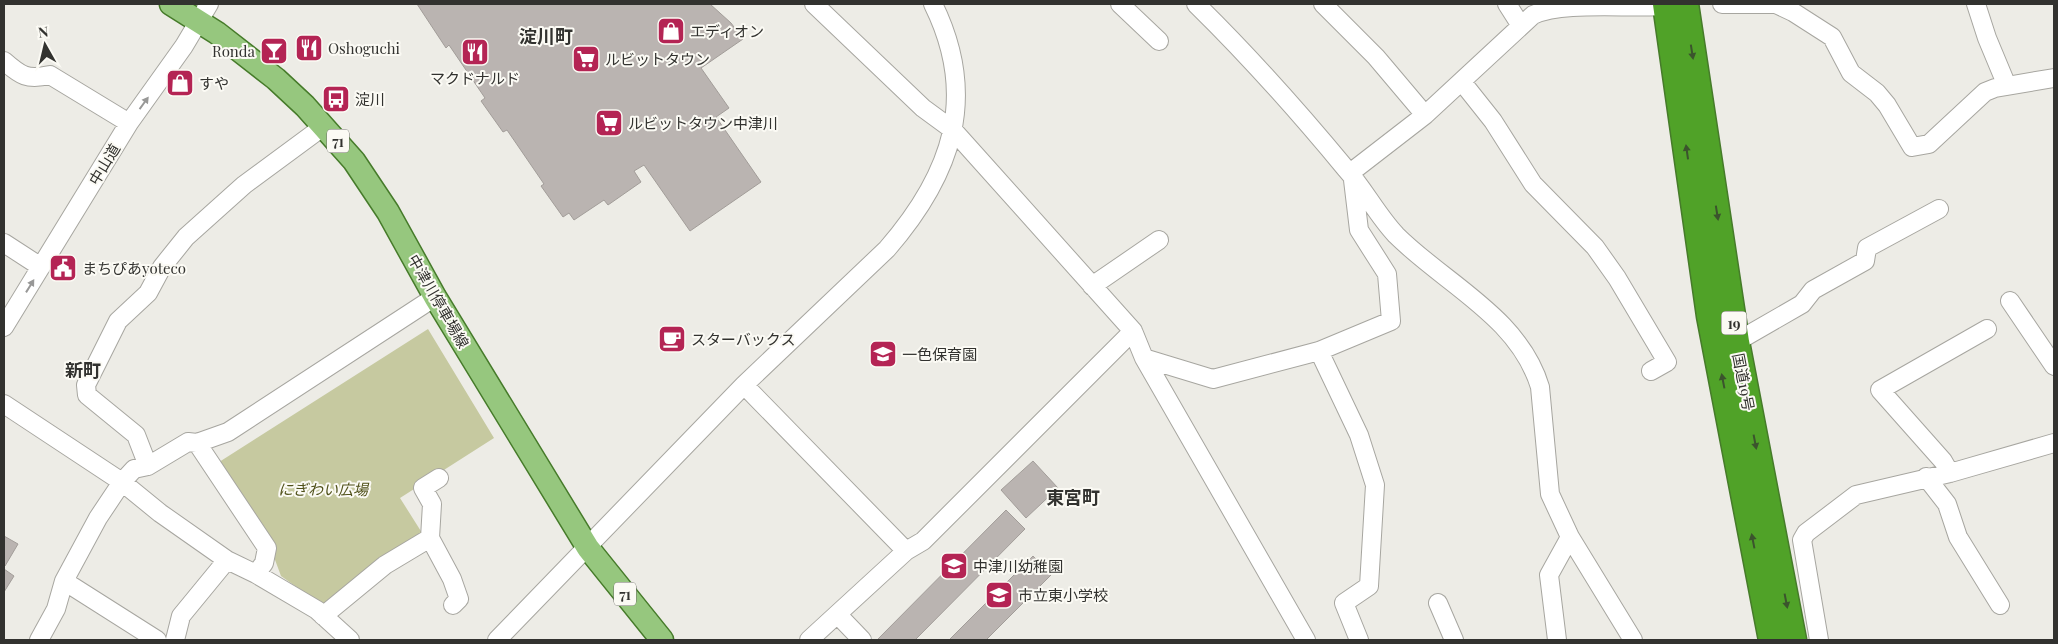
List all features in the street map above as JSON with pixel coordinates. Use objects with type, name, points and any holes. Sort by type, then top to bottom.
[{"type":"highway","name":"国道19号","points":[[1675,4],[1736,342],[1793,640]]},
{"type":"highway","name":"国道19号","points":[[1675,4],[1710,316],[1772,640]]},
{"type":"main road","name":"中津川停車場線","points":[[171,4],[204,13],[324,126],[354,161],[388,212],[434,297],[588,548],[662,640]]},
{"type":"street","points":[[814,4],[923,108],[953,130],[1133,331],[1144,358],[1306,640]]},
{"type":"street","points":[[497,640],[744,385],[886,250],[903,231],[940,171],[953,130],[957,91],[955,63],[944,26],[933,4]]},
{"type":"street","points":[[1120,4],[1159,41]]},
{"type":"street","points":[[1196,4],[1299,112],[1396,234],[1498,321],[1523,351],[1535,372],[1540,386],[1550,494],[1570,537],[1633,640]]},
{"type":"street","points":[[1323,4],[1376,57],[1425,115]]},
{"type":"street","points":[[1507,4],[1521,26]]},
{"type":"street","points":[[1352,177],[1425,115],[1521,26],[1545,7],[1675,4]]},
{"type":"street","points":[[1722,4],[1776,4],[1793,12],[1832,37],[1852,73],[1878,93],[1912,147],[1929,144],[1985,92],[2007,86],[2054,78]]},
{"type":"street","points":[[1976,4],[1987,38],[2007,86]]},
{"type":"street","name":"中山道","points":[[4,327],[129,123],[184,46],[204,13]]},
{"type":"street","points":[[4,61],[21,76],[38,77],[50,75],[129,123]]},
{"type":"street","points":[[1462,82],[1493,121],[1533,184],[1595,247],[1617,278],[1667,362],[1650,371]]},
{"type":"street","points":[[148,466],[136,435],[87,395],[86,385],[118,321],[148,293],[162,267],[186,238],[244,186],[324,126]]},
{"type":"street","points":[[1144,358],[1213,379],[1319,351],[1391,321],[1387,274],[1359,230],[1352,177]]},
{"type":"street","points":[[1736,342],[1802,304],[1812,290],[1865,261],[1867,248],[1939,209]]},
{"type":"street","points":[[1092,286],[1159,240]]},
{"type":"street","points":[[4,243],[41,267]]},
{"type":"street","points":[[39,640],[43,629],[56,609],[64,581],[98,518],[122,482],[134,469],[148,466],[188,442],[197,443],[228,432],[434,297]]},
{"type":"street","points":[[2010,301],[2054,366]]},
{"type":"street","points":[[1950,473],[1942,461],[1880,390],[1987,329]]},
{"type":"street","points":[[809,640],[906,551],[924,541],[1133,331]]},
{"type":"street","points":[[1319,351],[1359,435],[1375,485],[1369,586],[1344,604],[1359,640]]},
{"type":"street","points":[[744,385],[906,551]]},
{"type":"street","points":[[4,404],[122,482],[160,513],[227,560],[256,574],[323,616],[350,640]]},
{"type":"street","points":[[197,443],[267,548],[264,563],[256,574]]},
{"type":"street","points":[[1819,640],[1802,540],[1806,534],[1856,495],[1926,477],[1950,473],[2054,443]]},
{"type":"street","points":[[1926,477],[1947,504],[1958,537],[2000,605]]},
{"type":"street","points":[[440,478],[423,488],[432,504],[430,538],[452,579],[459,599],[453,605]]},
{"type":"street","points":[[1557,640],[1549,575],[1570,537]]},
{"type":"street","points":[[323,616],[385,565],[430,538]]},
{"type":"street","points":[[175,640],[181,616],[227,560]]},
{"type":"street","points":[[64,581],[157,640]]},
{"type":"street","points":[[1438,603],[1454,640]]},
{"type":"street","points":[[838,615],[862,640]]},
{"type":"green space","name":"にぎわい広場","points":[[428,329],[494,438],[400,498],[424,536],[326,608],[281,576],[271,549],[216,464]]},
{"type":"building","name":"ルビットタウン中津川","points":[[417,4],[710,4],[731,23],[743,39],[701,68],[729,108],[716,117],[761,182],[690,231],[644,165],[634,171],[641,182],[608,205],[604,200],[574,220],[569,213],[563,217],[541,186],[544,184],[507,130],[503,132],[481,101],[485,98],[449,45],[446,48]]},
{"type":"building","points":[[1033,461],[1058,488],[1026,518],[1001,490]]},
{"type":"building","points":[[1006,510],[1025,529],[915,640],[877,640]]},
{"type":"building","points":[[4,536],[18,544],[5,566],[4,565]]},
{"type":"building","points":[[1033,556],[1051,575],[986,640],[949,640]]},
{"type":"building","points":[[4,569],[14,576],[4,592]]},
{"type":"place","name":"エディオン","points":[[671,31]]},
{"type":"place","name":"Oshoguchi","points":[[309,48]]},
{"type":"place","name":"Ronda","points":[[274,51]]},
{"type":"place","name":"マクドナルド","points":[[475,52]]},
{"type":"place","name":"ルビットタウン","points":[[586,59]]},
{"type":"place","name":"すや","points":[[180,83]]},
{"type":"place","name":"淀川","points":[[336,99]]},
{"type":"place","name":"ルビットタウン中津川","points":[[609,123]]},
{"type":"place","name":"まちぴあyoteco","points":[[63,268]]},
{"type":"place","name":"スターバックス","points":[[672,339]]},
{"type":"place","name":"一色保育園","points":[[883,354]]},
{"type":"place","name":"中津川幼稚園","points":[[954,566]]},
{"type":"place","name":"市立東小学校","points":[[999,595]]},
{"type":"district","name":"淀川町","points":[[546,36]]},
{"type":"district","name":"新町","points":[[83,370]]},
{"type":"district","name":"東宮町","points":[[1073,497]]}]
